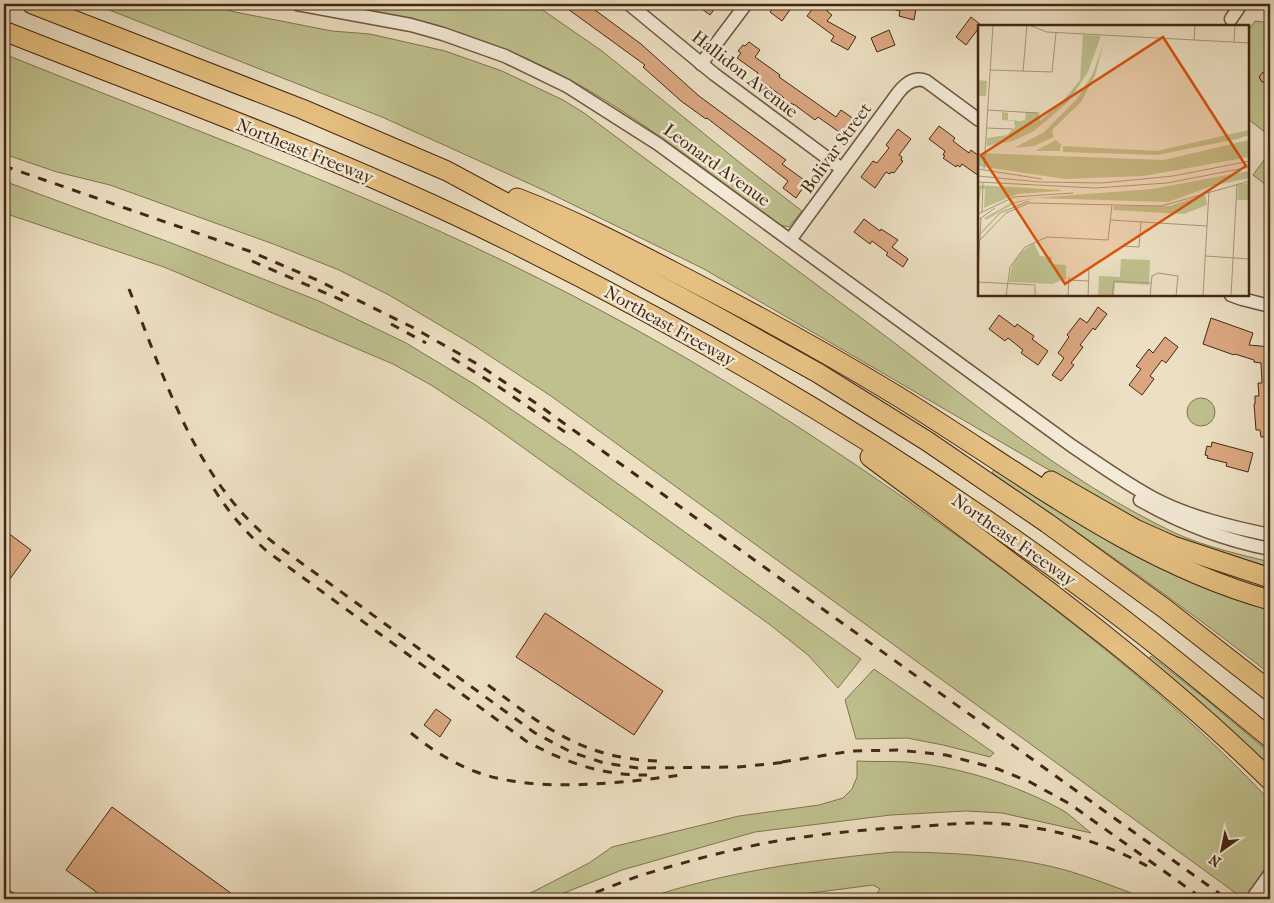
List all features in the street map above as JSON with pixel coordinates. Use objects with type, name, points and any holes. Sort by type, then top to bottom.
[{"type":"highway","name":"Northeast Freeway","points":[[32,4],[302,109],[447,171],[714,315],[818,373],[927,441],[1047,523],[1164,608],[1270,691]]},
{"type":"highway","name":"Northeast Freeway","points":[[4,31],[297,146],[392,186],[477,226],[648,312],[767,379],[870,443],[973,511],[1074,581],[1171,656],[1270,738]]},
{"type":"highway","points":[[447,171],[544,208],[746,309],[894,394],[1130,544],[1188,572],[1270,600]]},
{"type":"highway","points":[[767,379],[1061,600],[1129,654],[1236,747],[1270,780]]},
{"type":"highway","points":[[894,394],[960,427],[1135,529],[1173,546],[1270,578]]},
{"type":"street","name":"Leonard Avenue","points":[[297,4],[427,29],[472,43],[536,69],[630,125],[1072,446],[1135,488],[1155,499],[1193,514],[1233,527],[1270,535]]},
{"type":"street","name":"Hallidon Avenue","points":[[629,4],[701,64],[842,169]]},
{"type":"street","points":[[701,64],[746,4]]},
{"type":"street","points":[[1231,19],[1241,4]]},
{"type":"street","name":"Bolivar Street","points":[[790,240],[905,85],[914,80],[922,79],[978,119]]},
{"type":"street","points":[[1234,296],[1270,306]]},
{"type":"street","name":"Leonard Avenue","points":[[1072,446],[1125,490],[1161,512],[1205,532],[1270,549]]},
{"type":"street","points":[[1252,899],[1270,874]]},
{"type":"street","points":[[4,895],[10,899]]},
{"type":"green space","points":[[94,4],[207,4],[235,12],[332,31],[370,34],[445,51],[502,71],[563,100],[584,113],[794,268],[1053,462],[1133,511],[1175,533],[1210,546],[1270,562],[1270,567],[1214,551],[1155,528],[1092,495],[704,269],[539,188],[382,117]]},
{"type":"green space","points":[[335,4],[534,4],[602,51],[802,211],[789,227],[780,225],[700,165],[618,108],[561,75],[507,50],[422,23]]},
{"type":"green space","points":[[1255,21],[1270,23],[1270,136],[1249,120],[1249,30]]},
{"type":"green space","points":[[4,54],[274,161],[475,247],[600,310],[658,342],[829,447],[940,523],[1066,618],[1172,706],[1238,768],[1270,801],[1270,899],[1244,899],[551,396],[470,343],[389,295],[339,270],[276,245],[110,185],[57,172],[4,154]]},
{"type":"green space","points":[[1270,152],[1270,188],[1253,175]]},
{"type":"green space","points":[[4,181],[174,244],[319,301],[406,343],[474,384],[571,450],[861,659],[838,688],[808,655],[769,624],[486,421],[431,385],[393,364],[164,267],[4,213]]},
{"type":"green space","points":[[1201,398],[1211,402],[1215,412],[1211,422],[1201,426],[1191,422],[1187,412],[1191,402]]},
{"type":"green space","points":[[995,468],[1131,553],[1221,594],[1270,611],[1270,674],[1098,546],[992,473]]},
{"type":"green space","points":[[1151,656],[1270,753],[1270,768],[1203,705],[1148,660]]},
{"type":"green space","points":[[874,669],[994,753],[990,757],[907,738],[856,739],[845,700]]},
{"type":"green space","points":[[857,761],[927,764],[968,773],[1008,785],[1064,811],[1091,833],[1002,813],[966,811],[891,815],[755,832],[622,870],[549,899],[519,899],[589,863],[612,847],[739,816],[819,805],[843,798],[852,789],[857,777]]},
{"type":"green space","points":[[894,852],[961,854],[1030,862],[1072,872],[1148,899],[873,899],[880,889],[873,885],[765,899],[644,899],[705,881],[767,868]]},
{"type":"building","points":[[561,4],[591,4],[596,8],[595,10],[641,44],[699,96],[786,160],[782,164],[807,182],[796,198],[783,188],[788,181],[707,118],[681,101],[643,67],[645,65]]},
{"type":"building","points":[[695,4],[718,4],[710,15]]},
{"type":"building","points":[[776,4],[794,4],[782,21],[770,12]]},
{"type":"building","points":[[816,4],[823,4],[829,8],[827,11],[832,15],[827,21],[856,37],[848,50],[831,41],[834,36],[807,16]]},
{"type":"building","points":[[885,4],[917,4],[914,20],[899,16],[900,11],[884,7]]},
{"type":"building","points":[[971,17],[981,25],[978,25],[978,29],[966,45],[956,37]]},
{"type":"building","points":[[889,30],[895,45],[877,52],[871,38]]},
{"type":"building","points":[[749,42],[760,50],[755,57],[780,75],[779,77],[836,117],[841,110],[854,119],[842,134],[818,117],[815,120],[795,105],[790,103],[789,105],[782,100],[784,98],[756,77],[758,73],[737,58],[741,53],[738,51]]},
{"type":"building","points":[[1263,72],[1269,73],[1270,83],[1262,82],[1259,77]]},
{"type":"building","points":[[939,126],[955,138],[953,141],[969,153],[971,150],[978,155],[978,175],[962,164],[960,167],[957,165],[956,167],[943,158],[945,151],[929,139]]},
{"type":"building","points":[[898,129],[911,139],[899,155],[903,161],[894,173],[886,172],[875,188],[861,177],[873,161],[877,163],[889,148],[886,145]]},
{"type":"building","points":[[864,219],[880,231],[881,229],[898,240],[892,247],[908,259],[903,267],[886,255],[888,253],[872,241],[870,244],[854,232]]},
{"type":"building","points":[[1098,307],[1107,314],[1080,345],[1083,347],[1071,363],[1074,365],[1061,381],[1052,375],[1064,358],[1058,353],[1069,337],[1067,335],[1080,318],[1087,323]]},
{"type":"building","points":[[999,315],[1015,327],[1017,324],[1034,336],[1032,339],[1048,351],[1038,365],[1021,353],[1023,350],[1008,338],[1005,341],[989,329]]},
{"type":"building","points":[[1211,318],[1253,333],[1249,345],[1270,347],[1270,437],[1261,437],[1260,430],[1256,430],[1254,404],[1255,396],[1259,396],[1258,383],[1262,383],[1261,363],[1203,344]]},
{"type":"building","points":[[1165,337],[1178,347],[1166,363],[1162,360],[1150,376],[1154,379],[1142,395],[1129,385],[1141,369],[1136,366],[1149,349],[1153,353]]},
{"type":"building","points":[[1212,442],[1253,453],[1248,472],[1226,466],[1227,463],[1207,458],[1208,456],[1205,455],[1207,446],[1211,447]]},
{"type":"building","points":[[4,530],[31,550],[4,587]]},
{"type":"building","points":[[545,613],[663,691],[634,735],[516,657]]},
{"type":"building","points":[[436,709],[451,720],[440,737],[424,725]]},
{"type":"building","points":[[112,807],[239,899],[106,899],[66,870]]},
{"type":"railway","points":[[4,166],[249,251],[317,280],[412,327],[479,365],[537,404],[1227,899]]},
{"type":"railway","points":[[252,261],[346,302]]},
{"type":"railway","points":[[129,289],[185,426],[203,459],[223,489],[247,518],[274,543],[535,733],[571,752],[604,763],[638,768],[738,767],[788,762]]},
{"type":"railway","points":[[391,324],[426,343]]},
{"type":"railway","points":[[452,358],[565,432]]},
{"type":"railway","points":[[214,489],[239,523],[268,552],[526,741],[584,766],[615,773],[647,775]]},
{"type":"railway","points":[[488,685],[548,727],[587,747],[633,759],[660,761]]},
{"type":"railway","points":[[411,733],[439,753],[469,769],[493,777],[519,782],[574,785],[682,775]]},
{"type":"railway","points":[[782,762],[852,751],[898,750],[946,755],[998,769],[1030,782],[1070,804],[1203,899]]},
{"type":"railway","points":[[579,899],[642,875],[702,858],[763,844],[843,832],[960,823],[1021,826],[1065,834],[1107,847],[1147,866]]}]
